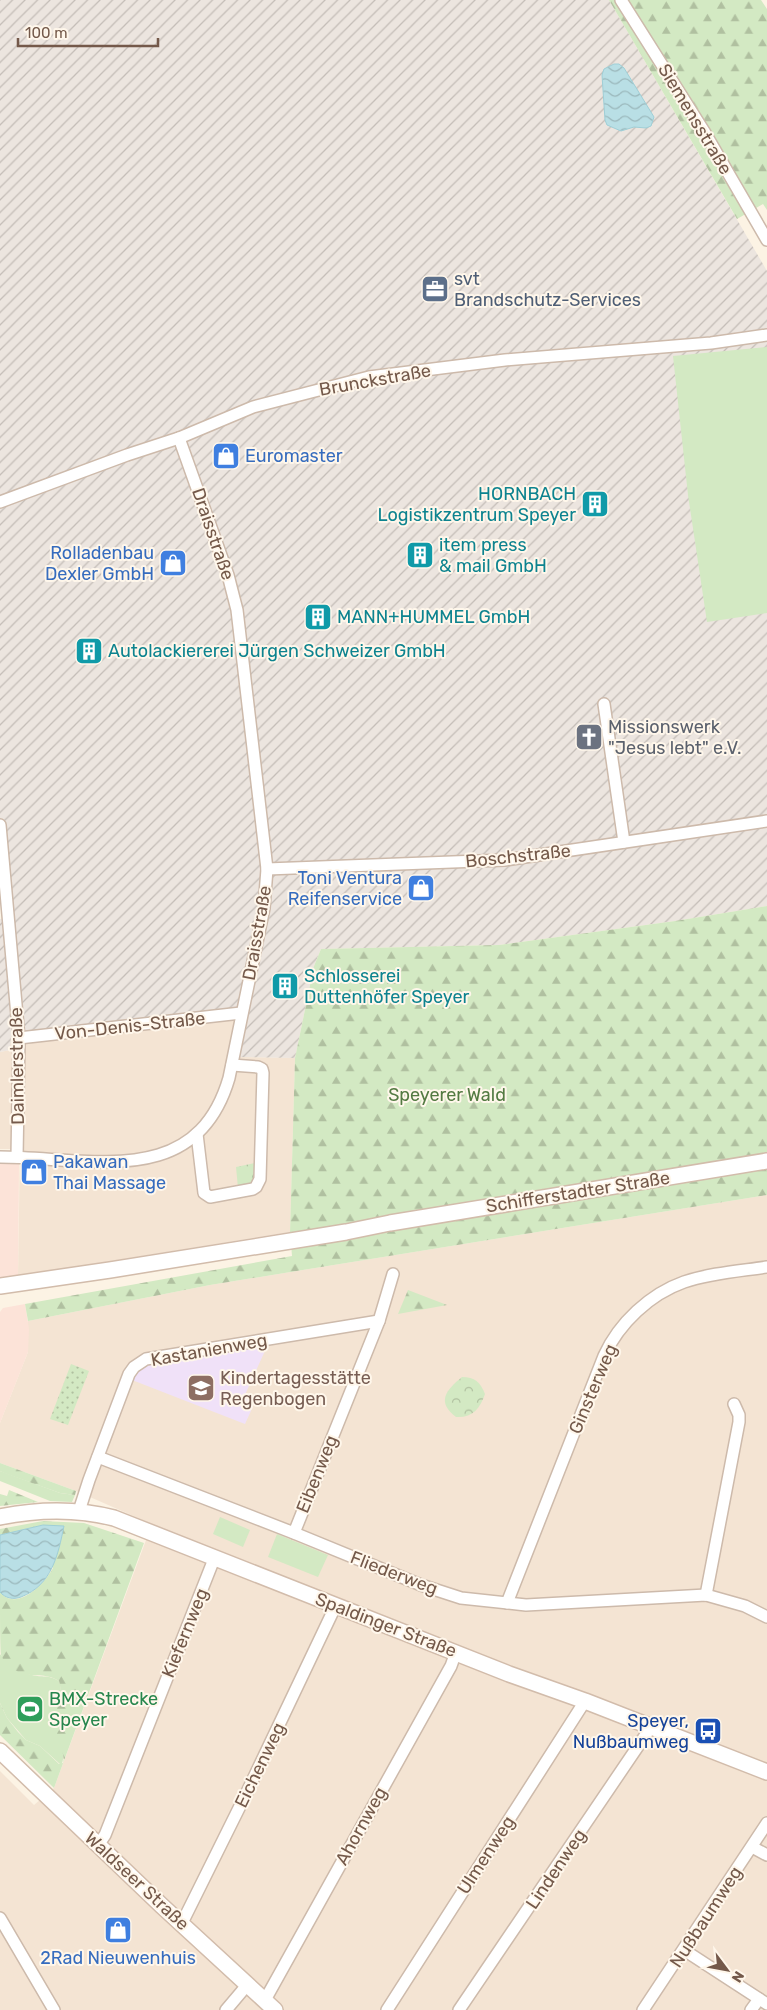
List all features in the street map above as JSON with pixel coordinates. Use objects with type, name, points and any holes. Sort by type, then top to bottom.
[{"type":"main road","name":"Schifferstadter Straße","points":[[0,1286],[363,1229],[767,1161]]},
{"type":"main road","name":"Schifferstadter Straße","points":[[0,1295],[88,1278],[110,1270]]},
{"type":"main road","name":"Spaldinger Straße","points":[[0,1517],[47,1510],[80,1511],[114,1518],[509,1674],[585,1701],[767,1772]]},
{"type":"main road","name":"Waldseer Straße","points":[[0,1751],[270,2005]]},
{"type":"street","name":"Siemensstraße","points":[[621,0],[705,133],[767,240]]},
{"type":"street","name":"Brunckstraße","points":[[0,502],[179,438],[253,407],[369,377],[505,360],[711,343],[767,335]]},
{"type":"street","name":"Draisstraße","points":[[0,1158],[17,1157],[114,1162],[144,1159],[176,1148],[197,1134],[221,1101],[232,1065],[241,1013],[264,908],[267,869],[237,610],[228,575],[179,438]]},
{"type":"street","points":[[604,704],[624,842]]},
{"type":"street","name":"Boschstraße","points":[[267,869],[506,860],[767,820]]},
{"type":"street","name":"Daimlerstraße","points":[[0,825],[19,1038],[17,1157]]},
{"type":"street","name":"Von-Denis-Straße","points":[[19,1038],[241,1013]]},
{"type":"street","points":[[197,1134],[204,1193],[206,1196],[210,1197],[256,1187],[260,1179],[263,1073],[262,1069],[258,1067],[232,1065]]},
{"type":"street","name":"Ginsterweg","points":[[507,1603],[604,1356],[617,1334],[639,1310],[683,1282],[767,1267]]},
{"type":"street","name":"Eibenweg","points":[[294,1533],[379,1321],[393,1274]]},
{"type":"street","name":"Kastanienweg","points":[[80,1511],[129,1374],[139,1362],[146,1359],[379,1321]]},
{"type":"street","points":[[706,1595],[739,1422],[739,1415],[734,1404]]},
{"type":"street","name":"Fliederweg","points":[[98,1457],[461,1598],[526,1605],[706,1595],[745,1606],[767,1617]]},
{"type":"street","name":"Kiefernweg","points":[[98,1845],[104,1836],[214,1559]]},
{"type":"street","name":"Eichenweg","points":[[182,1924],[336,1605]]},
{"type":"street","name":"Ahornweg","points":[[270,2005],[451,1666],[456,1652]]},
{"type":"street","name":"Ulmenweg","points":[[387,2010],[585,1701]]},
{"type":"street","name":"Lindenweg","points":[[459,2010],[651,1727]]},
{"type":"street","name":"Nußbaumweg","points":[[643,2010],[767,1823]]},
{"type":"street","points":[[752,1847],[767,1855]]},
{"type":"street","points":[[0,1918],[54,2010]]},
{"type":"street","points":[[684,1950],[763,2002],[752,2010]]},
{"type":"street","points":[[226,2010],[248,1984]]},
{"type":"shaded area","points":[[0,0],[609,0],[767,271],[767,906],[675,921],[499,945],[321,949],[314,966],[295,1058],[238,1057],[247,1011],[11,1037],[10,1050],[0,1052],[0,919],[4,919],[0,869]]},
{"type":"shaded area","points":[[247,1011],[239,1057],[295,1058],[290,1232],[18,1276],[20,1149],[0,1149],[0,1052],[10,1050],[10,1037]]},
{"type":"shaded area","points":[[0,1163],[19,1164],[18,1276],[0,1279]]},
{"type":"shaded area","points":[[767,1195],[767,2010],[0,2010],[0,1771],[34,1805],[54,1788],[152,1524],[76,1491],[0,1463],[0,1423],[28,1352],[28,1321],[210,1285]]},
{"type":"shaded area","points":[[25,1304],[29,1329],[28,1352],[0,1423],[0,1312],[3,1308]]},
{"type":"shaded area","name":"Kindertagesstätte Regenbogen","points":[[269,1342],[244,1397],[255,1402],[245,1424],[132,1380],[140,1368],[147,1364]]},
{"type":"green space","points":[[609,0],[761,0],[767,9],[767,210],[763,204],[737,219]]},
{"type":"green space","points":[[767,347],[767,613],[707,622],[688,495],[673,356]]},
{"type":"green space","name":"Speyerer Wald","points":[[767,906],[767,1195],[210,1285],[28,1321],[25,1304],[292,1256],[290,1232],[295,1058],[314,966],[321,949],[499,945],[675,921]]},
{"type":"green space","points":[[255,1163],[257,1179],[251,1185],[238,1188],[236,1167]]},
{"type":"green space","points":[[408,1290],[447,1305],[398,1314]]},
{"type":"green space","points":[[71,1364],[89,1371],[68,1425],[50,1419]]},
{"type":"green space","points":[[462,1377],[476,1381],[485,1394],[475,1412],[467,1416],[456,1417],[450,1412],[445,1401],[448,1391]]},
{"type":"green space","points":[[0,1463],[76,1491],[75,1495],[60,1493],[4,1473],[0,1471]]},
{"type":"green space","points":[[0,1471],[60,1493],[75,1495],[72,1502],[50,1501],[0,1481]]},
{"type":"green space","points":[[9,1490],[38,1502],[0,1506],[0,1494],[7,1496]]},
{"type":"green space","points":[[220,1517],[250,1530],[243,1547],[213,1534]]},
{"type":"green space","points":[[43,1521],[84,1523],[144,1543],[54,1788],[0,1735],[0,1703],[7,1718],[26,1740],[40,1746],[59,1764],[63,1763],[64,1759],[55,1724],[60,1697],[59,1681],[54,1678],[18,1672],[1,1655],[0,1592],[7,1598],[22,1598],[37,1588],[53,1568],[43,1525],[0,1535],[0,1529]]},
{"type":"green space","points":[[277,1534],[328,1555],[318,1577],[268,1557]]},
{"type":"green space","name":"BMX-Strecke Speyer","points":[[0,1654],[14,1668],[36,1676],[59,1681],[61,1691],[58,1719],[63,1750],[61,1765],[40,1746],[26,1740],[7,1718],[0,1703]]},
{"type":"water","points":[[614,64],[619,64],[624,68],[654,117],[651,126],[646,128],[634,127],[621,131],[607,125],[602,75],[604,69]]},
{"type":"water","points":[[43,1525],[64,1526],[52,1568],[47,1577],[32,1592],[18,1598],[4,1596],[0,1592],[0,1535]]},
{"type":"place","name":"svt Brandschutz-Services","points":[[435,289]]},
{"type":"place","name":"Euromaster","points":[[226,456]]},
{"type":"place","name":"HORNBACH Logistikzentrum Speyer","points":[[595,504]]},
{"type":"place","name":"item press & mail GmbH","points":[[420,555]]},
{"type":"place","name":"Rolladenbau Dexler GmbH","points":[[173,563]]},
{"type":"place","name":"MANN+HUMMEL GmbH","points":[[318,617]]},
{"type":"place","name":"Autolackiererei Jürgen Schweizer GmbH","points":[[89,651]]},
{"type":"place","name":"Missionswerk \"Jesus lebt\" e.V.","points":[[589,737]]},
{"type":"place","name":"Toni Ventura Reifenservice","points":[[421,888]]},
{"type":"place","name":"Schlosserei Duttenhöfer Speyer","points":[[285,986]]},
{"type":"place","name":"Pakawan Thai Massage","points":[[34,1172]]},
{"type":"place","name":"Kindertagesstätte Regenbogen","points":[[201,1388]]},
{"type":"place","name":"BMX-Strecke Speyer","points":[[30,1709]]},
{"type":"place","name":"Speyer, Nußbaumweg","points":[[708,1731]]},
{"type":"place","name":"2Rad Nieuwenhuis","points":[[118,1930]]}]
